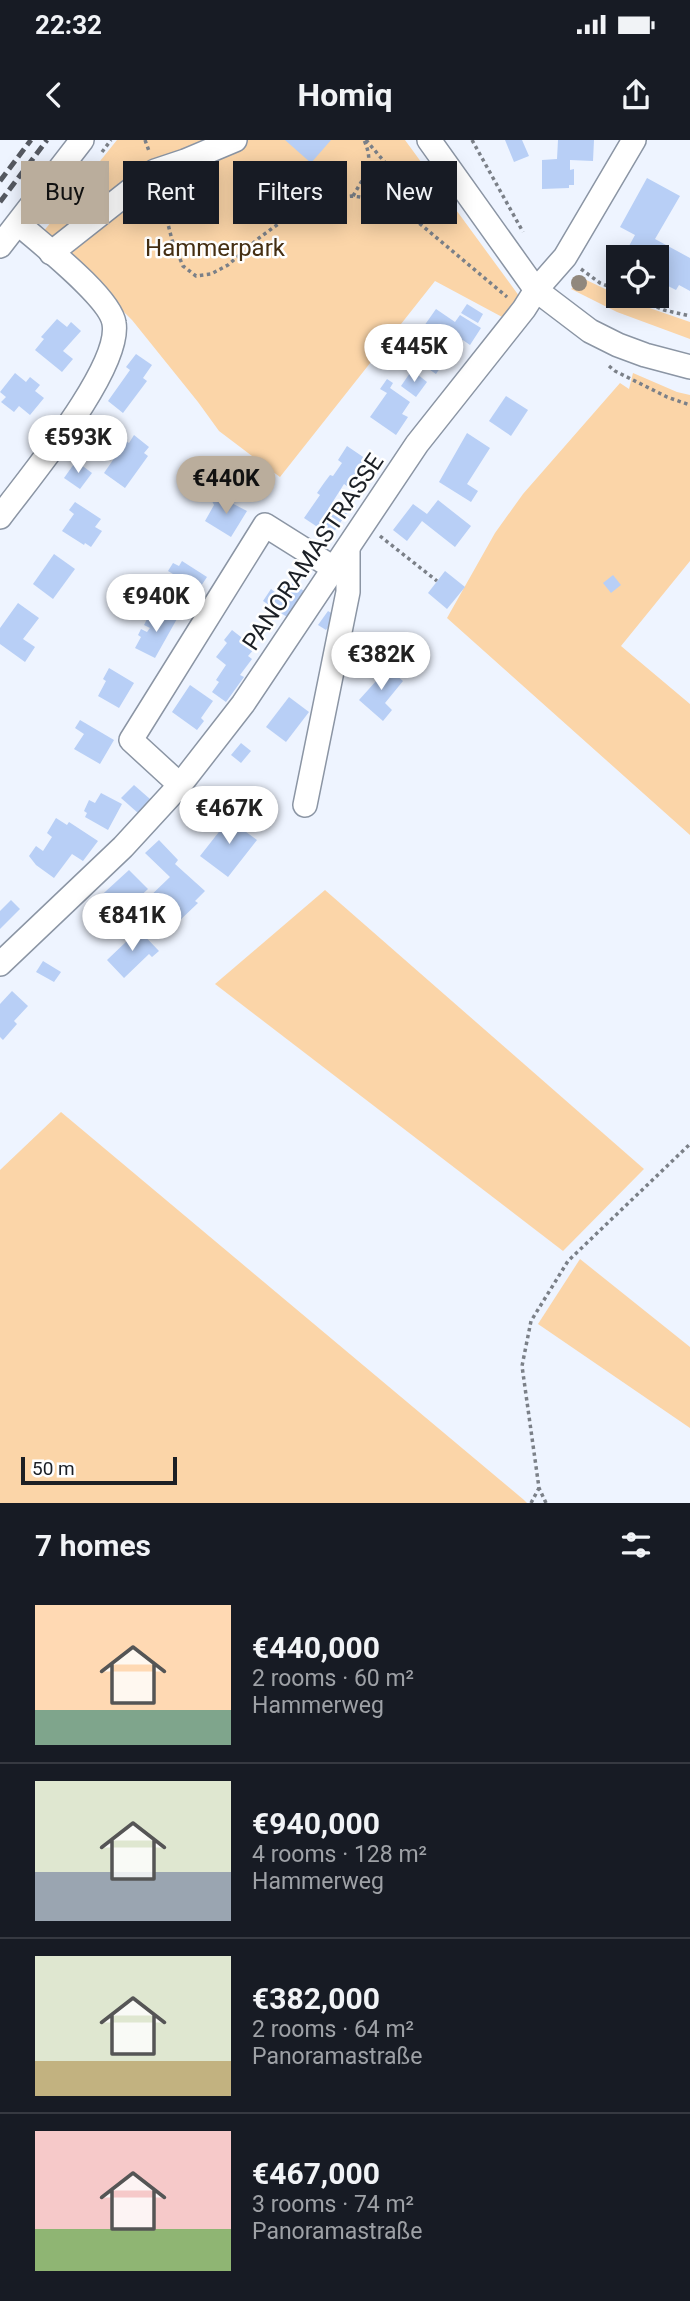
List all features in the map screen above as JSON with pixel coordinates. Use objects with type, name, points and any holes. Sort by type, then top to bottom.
[{"type":"street","points":[[0,246],[82,140]]},
{"type":"street","points":[[185,161],[235,140]]},
{"type":"street","points":[[429,140],[530,299],[574,320],[608,341],[690,368]]},
{"type":"street","name":"PANORAMASTRASSE","points":[[0,964],[123,847],[180,785],[243,704],[417,444],[565,257],[634,140]]},
{"type":"street","points":[[51,253],[123,196]]},
{"type":"street","points":[[0,517],[93,389],[109,357],[114,323],[106,305],[19,224]]},
{"type":"street","points":[[180,785],[131,740],[265,525],[335,569]]},
{"type":"street","points":[[305,805],[348,592],[348,550]]},
{"type":"path","points":[[145,140],[152,161]]},
{"type":"path","points":[[352,197],[370,163],[365,140]]},
{"type":"path","points":[[365,140],[383,161]]},
{"type":"path","points":[[472,140],[529,243]]},
{"type":"path","points":[[168,224],[183,266],[196,276],[211,274],[228,265],[259,238],[312,200],[361,198]]},
{"type":"path","points":[[420,224],[502,294],[530,299]]},
{"type":"path","points":[[565,257],[606,285]]},
{"type":"path","points":[[659,308],[690,316]]},
{"type":"path","points":[[605,362],[615,371],[667,397],[690,405]]},
{"type":"path","points":[[374,510],[390,524],[379,538],[437,581]]},
{"type":"path","points":[[547,1503],[539,1488],[522,1366],[531,1321],[568,1261],[690,1144]]},
{"type":"path","points":[[531,1503],[539,1488]]},
{"type":"green space","name":"Hammerpark","points":[[117,140],[405,140],[420,161],[361,161],[361,224],[457,224],[457,211],[522,300],[504,318],[435,281],[280,477],[219,431],[132,320],[43,232],[49,224],[109,224],[109,161],[100,161]]},
{"type":"green space","points":[[582,278],[606,289],[606,306],[571,289]]},
{"type":"green space","points":[[609,308],[649,308],[690,322],[690,339]]},
{"type":"green space","points":[[633,373],[690,395],[690,561],[621,646],[690,704],[690,835],[447,618],[495,533],[523,494],[620,383],[629,389]]},
{"type":"green space","points":[[325,890],[644,1169],[563,1251],[215,984]]},
{"type":"green space","points":[[61,1112],[527,1503],[0,1503],[0,1170]]},
{"type":"green space","points":[[580,1259],[690,1347],[690,1428],[538,1324]]},
{"type":"building","points":[[285,140],[331,140],[313,161],[309,161]]},
{"type":"building","points":[[505,140],[522,140],[529,156],[514,162]]},
{"type":"building","points":[[558,140],[594,140],[593,161],[570,160],[570,170],[574,169],[574,185],[569,185],[569,188],[542,189],[542,160],[557,159]]},
{"type":"building","points":[[647,178],[680,196],[655,239],[666,245],[630,245],[635,235],[620,227]]},
{"type":"building","points":[[669,247],[690,258],[690,291],[679,285],[676,290],[669,286]]},
{"type":"building","points":[[467,304],[483,314],[478,323],[461,313]]},
{"type":"building","points":[[436,309],[455,322],[460,315],[481,328],[470,345],[460,338],[436,374],[405,353]]},
{"type":"building","points":[[57,319],[67,327],[71,322],[81,331],[63,351],[73,359],[62,372],[35,350],[44,339],[41,337]]},
{"type":"building","points":[[136,354],[152,365],[143,378],[147,381],[123,413],[108,401],[130,370],[126,367]]},
{"type":"building","points":[[412,370],[427,382],[416,397],[401,386]]},
{"type":"building","points":[[15,373],[26,382],[30,377],[40,385],[35,391],[44,398],[30,415],[19,406],[14,412],[1,402],[6,397],[0,392]]},
{"type":"building","points":[[387,379],[393,383],[390,388],[410,402],[402,414],[408,417],[396,435],[370,417],[387,393],[380,389]]},
{"type":"building","points":[[506,396],[528,410],[511,436],[489,421]]},
{"type":"building","points":[[467,433],[490,448],[467,484],[478,491],[471,502],[439,482]]},
{"type":"building","points":[[134,435],[149,447],[144,453],[148,456],[125,488],[104,473],[126,441],[129,443]]},
{"type":"building","points":[[347,446],[372,463],[353,490],[344,484],[332,503],[347,513],[331,536],[304,518],[320,495],[317,493],[342,463],[338,460]]},
{"type":"building","points":[[76,461],[92,473],[80,489],[64,478]]},
{"type":"building","points":[[220,497],[247,511],[231,537],[205,521],[214,505],[212,501]]},
{"type":"building","points":[[438,500],[471,526],[455,547],[422,521],[407,541],[393,530],[413,504],[427,514]]},
{"type":"building","points":[[75,502],[101,519],[95,527],[102,531],[91,547],[62,531],[74,514],[69,510]]},
{"type":"building","points":[[54,554],[75,569],[53,599],[33,584]]},
{"type":"building","points":[[182,561],[207,577],[191,601],[166,584],[173,574],[168,571],[173,563],[179,566]]},
{"type":"building","points":[[445,571],[465,587],[447,609],[428,593]]},
{"type":"building","points":[[613,575],[621,585],[611,593],[603,583]]},
{"type":"building","points":[[286,579],[304,591],[287,617],[263,601],[271,589],[276,593]]},
{"type":"building","points":[[18,603],[39,618],[23,639],[35,647],[25,662],[0,644],[0,628]]},
{"type":"building","points":[[167,611],[178,617],[155,658],[135,648],[141,637],[138,635],[141,629],[147,632],[150,628],[144,625],[149,615],[155,618],[156,614],[163,618]]},
{"type":"building","points":[[328,611],[336,616],[326,630],[318,625]]},
{"type":"building","points":[[232,630],[255,648],[248,656],[252,659],[240,675],[244,677],[226,702],[212,692],[226,665],[216,657],[227,643],[224,640]]},
{"type":"building","points":[[382,663],[403,681],[385,703],[392,710],[383,721],[359,700],[377,680],[371,676]]},
{"type":"building","points":[[109,668],[134,683],[119,708],[98,696]]},
{"type":"building","points":[[190,685],[213,701],[201,718],[204,721],[197,730],[172,712]]},
{"type":"building","points":[[289,697],[309,712],[286,742],[266,727]]},
{"type":"building","points":[[80,720],[114,740],[100,764],[74,749],[84,734],[75,728]]},
{"type":"building","points":[[241,743],[251,751],[241,763],[231,755]]},
{"type":"building","points":[[134,785],[150,799],[138,813],[121,798]]},
{"type":"building","points":[[101,793],[122,804],[108,830],[85,817],[87,813],[84,811],[89,800],[95,803]]},
{"type":"building","points":[[233,814],[246,824],[242,829],[257,840],[228,877],[200,856]]},
{"type":"building","points":[[56,818],[67,825],[69,822],[98,841],[83,861],[72,854],[54,878],[36,865],[29,856],[36,846],[43,851],[52,837],[47,833]]},
{"type":"building","points":[[159,840],[178,860],[175,864],[205,891],[195,901],[198,903],[178,922],[176,919],[168,927],[144,902],[170,877],[145,853]]},
{"type":"building","points":[[129,870],[148,889],[134,902],[128,897],[107,916],[94,902]]},
{"type":"building","points":[[11,900],[20,909],[0,929],[0,911]]},
{"type":"building","points":[[135,926],[159,951],[152,957],[149,954],[124,978],[107,960],[128,940],[125,936]]},
{"type":"building","points":[[43,961],[61,972],[54,982],[36,972]]},
{"type":"building","points":[[12,991],[28,1006],[14,1021],[17,1024],[3,1040],[0,1037],[0,1004]]},
{"type":"railway","points":[[0,181],[31,140]]},
{"type":"railway","points":[[0,202],[47,140]]}]
